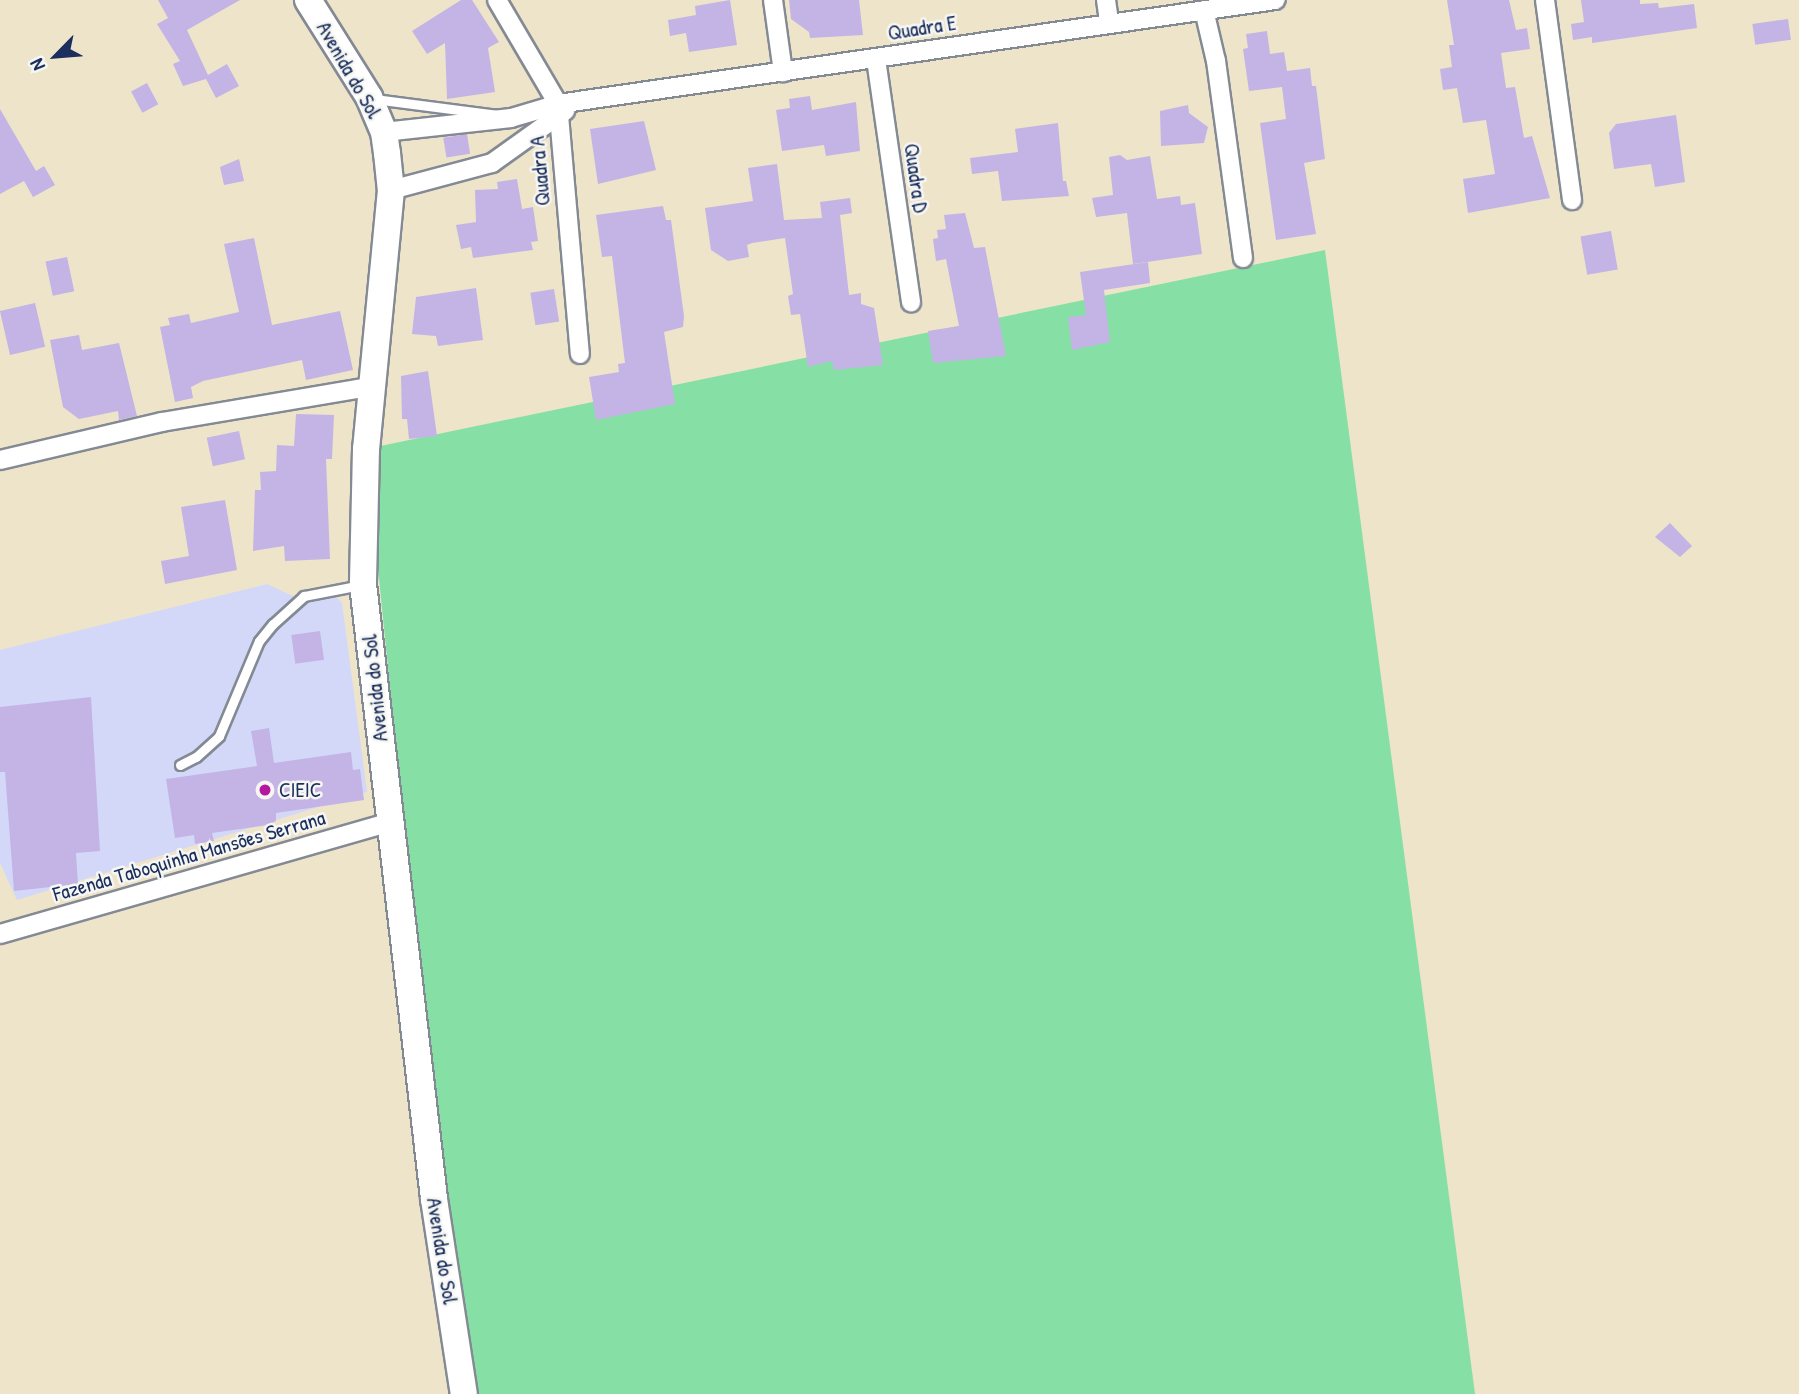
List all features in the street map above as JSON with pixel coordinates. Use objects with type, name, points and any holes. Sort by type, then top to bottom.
[{"type":"street","name":"Avenida do Sol","points":[[308,0],[369,97],[384,132],[391,190],[365,461],[363,584],[434,1199],[464,1394]]},
{"type":"street","name":"Quadra A","points":[[498,0],[564,107],[580,354]]},
{"type":"street","points":[[773,0],[783,72]]},
{"type":"street","points":[[1106,0],[1109,21]]},
{"type":"street","name":"Quadra E","points":[[384,132],[511,118],[564,107],[1109,21],[1276,0]]},
{"type":"street","points":[[1545,0],[1572,200]]},
{"type":"street","points":[[1204,10],[1220,86],[1243,258]]},
{"type":"street","name":"Quadra D","points":[[876,59],[911,303]]},
{"type":"street","points":[[391,190],[492,163],[564,107]]},
{"type":"street","points":[[0,460],[162,422],[374,386]]},
{"type":"street","name":"Fazenda Taboquinha Mansões Serrana","points":[[0,934],[391,822]]},
{"type":"lane","points":[[369,97],[445,110],[479,109],[511,118]]},
{"type":"lane","points":[[180,765],[196,757],[219,736],[259,641],[273,624],[304,596],[363,584]]},
{"type":"shaded area","points":[[267,584],[297,598],[335,595],[342,603],[367,792],[17,900],[0,863],[0,650]]},
{"type":"green space","points":[[1325,250],[1475,1394],[461,1394],[366,449]]},
{"type":"building","points":[[158,0],[240,0],[187,30],[208,75],[227,64],[239,86],[216,98],[206,79],[183,86],[173,64],[180,61],[157,24],[168,18]]},
{"type":"building","points":[[461,0],[472,0],[499,42],[488,48],[495,92],[447,99],[445,43],[427,54],[412,31]]},
{"type":"building","points":[[730,0],[737,45],[689,52],[686,33],[670,36],[668,20],[696,15],[695,6]]},
{"type":"building","points":[[789,0],[859,0],[863,35],[810,38],[809,32],[791,19]]},
{"type":"building","points":[[1447,0],[1509,0],[1516,30],[1527,28],[1530,49],[1501,53],[1506,88],[1515,87],[1524,138],[1532,136],[1550,198],[1468,213],[1463,179],[1495,174],[1486,120],[1463,123],[1457,88],[1443,90],[1440,69],[1452,67],[1449,45],[1454,45]]},
{"type":"building","points":[[1581,0],[1640,0],[1640,4],[1658,3],[1659,8],[1694,4],[1697,28],[1592,43],[1592,37],[1573,40],[1571,24],[1584,22]]},
{"type":"building","points":[[1788,19],[1791,40],[1755,45],[1752,24]]},
{"type":"building","points":[[1267,31],[1270,54],[1284,52],[1287,71],[1310,68],[1312,86],[1316,86],[1325,159],[1304,163],[1316,234],[1276,240],[1260,123],[1286,119],[1282,87],[1249,91],[1243,49],[1248,48],[1246,34]]},
{"type":"building","points":[[147,83],[158,104],[142,113],[131,91]]},
{"type":"building","points":[[810,96],[812,110],[856,102],[860,151],[826,156],[824,145],[782,151],[776,110],[790,108],[789,99]]},
{"type":"building","points":[[1188,105],[1189,113],[1208,127],[1204,143],[1161,146],[1160,111]]},
{"type":"building","points":[[0,109],[36,171],[44,166],[55,185],[33,197],[24,181],[0,194]]},
{"type":"building","points":[[1676,115],[1685,182],[1655,187],[1651,164],[1614,169],[1609,133],[1616,124]]},
{"type":"building","points":[[644,121],[656,170],[598,184],[590,129]]},
{"type":"building","points":[[1058,123],[1063,181],[1066,181],[1069,196],[1002,201],[998,171],[972,174],[970,158],[1018,152],[1015,129]]},
{"type":"building","points":[[467,134],[470,154],[446,158],[443,138]]},
{"type":"building","points":[[1120,155],[1127,160],[1150,156],[1157,199],[1180,196],[1181,205],[1195,203],[1202,254],[1133,264],[1127,213],[1096,217],[1092,198],[1113,195],[1109,157]]},
{"type":"building","points":[[239,159],[244,181],[224,185],[220,167]]},
{"type":"building","points":[[777,164],[784,220],[822,218],[820,202],[850,198],[852,213],[840,215],[849,295],[861,293],[861,304],[874,308],[883,365],[834,370],[832,361],[808,367],[800,314],[791,315],[788,296],[793,294],[785,238],[747,245],[749,257],[728,261],[711,250],[705,208],[753,201],[748,168]]},
{"type":"building","points":[[517,179],[522,209],[533,207],[538,241],[531,242],[533,250],[473,258],[471,247],[461,249],[456,225],[476,222],[475,190],[498,189],[497,182]]},
{"type":"building","points":[[663,206],[666,220],[671,220],[684,316],[683,327],[664,332],[675,404],[596,420],[589,377],[619,372],[618,364],[625,363],[612,256],[602,257],[596,215]]},
{"type":"building","points":[[965,213],[974,248],[985,247],[1006,356],[933,363],[928,331],[959,326],[946,259],[936,261],[933,239],[938,238],[937,230],[946,229],[944,215]]},
{"type":"building","points":[[1611,231],[1618,269],[1587,275],[1580,236]]},
{"type":"building","points":[[254,238],[272,325],[340,311],[353,370],[306,380],[302,360],[203,381],[191,387],[193,398],[175,402],[160,327],[170,325],[168,318],[189,314],[191,323],[239,312],[224,244]]},
{"type":"building","points":[[67,257],[74,291],[53,296],[45,262]]},
{"type":"building","points":[[1148,262],[1150,283],[1104,290],[1110,342],[1072,350],[1068,317],[1086,315],[1080,272]]},
{"type":"building","points":[[476,288],[483,340],[438,346],[436,336],[412,334],[416,297]]},
{"type":"building","points":[[554,289],[559,322],[535,325],[530,293]]},
{"type":"building","points":[[35,303],[45,347],[10,355],[0,311]]},
{"type":"building","points":[[79,335],[82,350],[119,343],[137,416],[119,420],[118,411],[79,419],[63,407],[50,340]]},
{"type":"building","points":[[428,371],[437,436],[409,439],[407,419],[402,419],[401,376]]},
{"type":"building","points":[[296,414],[334,415],[332,459],[326,459],[330,559],[285,561],[284,546],[253,551],[255,490],[261,490],[260,472],[276,471],[277,445],[294,446]]},
{"type":"building","points":[[239,431],[245,459],[213,466],[207,438]]},
{"type":"building","points":[[225,500],[237,570],[165,584],[161,561],[189,556],[181,507]]},
{"type":"building","points":[[1670,523],[1692,546],[1680,557],[1655,537]]},
{"type":"building","points":[[320,631],[324,660],[295,664],[291,635]]},
{"type":"building","points":[[91,697],[100,851],[76,853],[78,884],[14,891],[5,772],[0,772],[0,707]]},
{"type":"building","name":"CIEIC","points":[[269,728],[274,763],[351,752],[353,770],[360,769],[364,800],[276,813],[276,821],[268,825],[212,833],[214,841],[195,844],[194,835],[175,838],[166,779],[257,766],[251,731]]},
{"type":"place","name":"CIEIC","points":[[265,790]]}]
